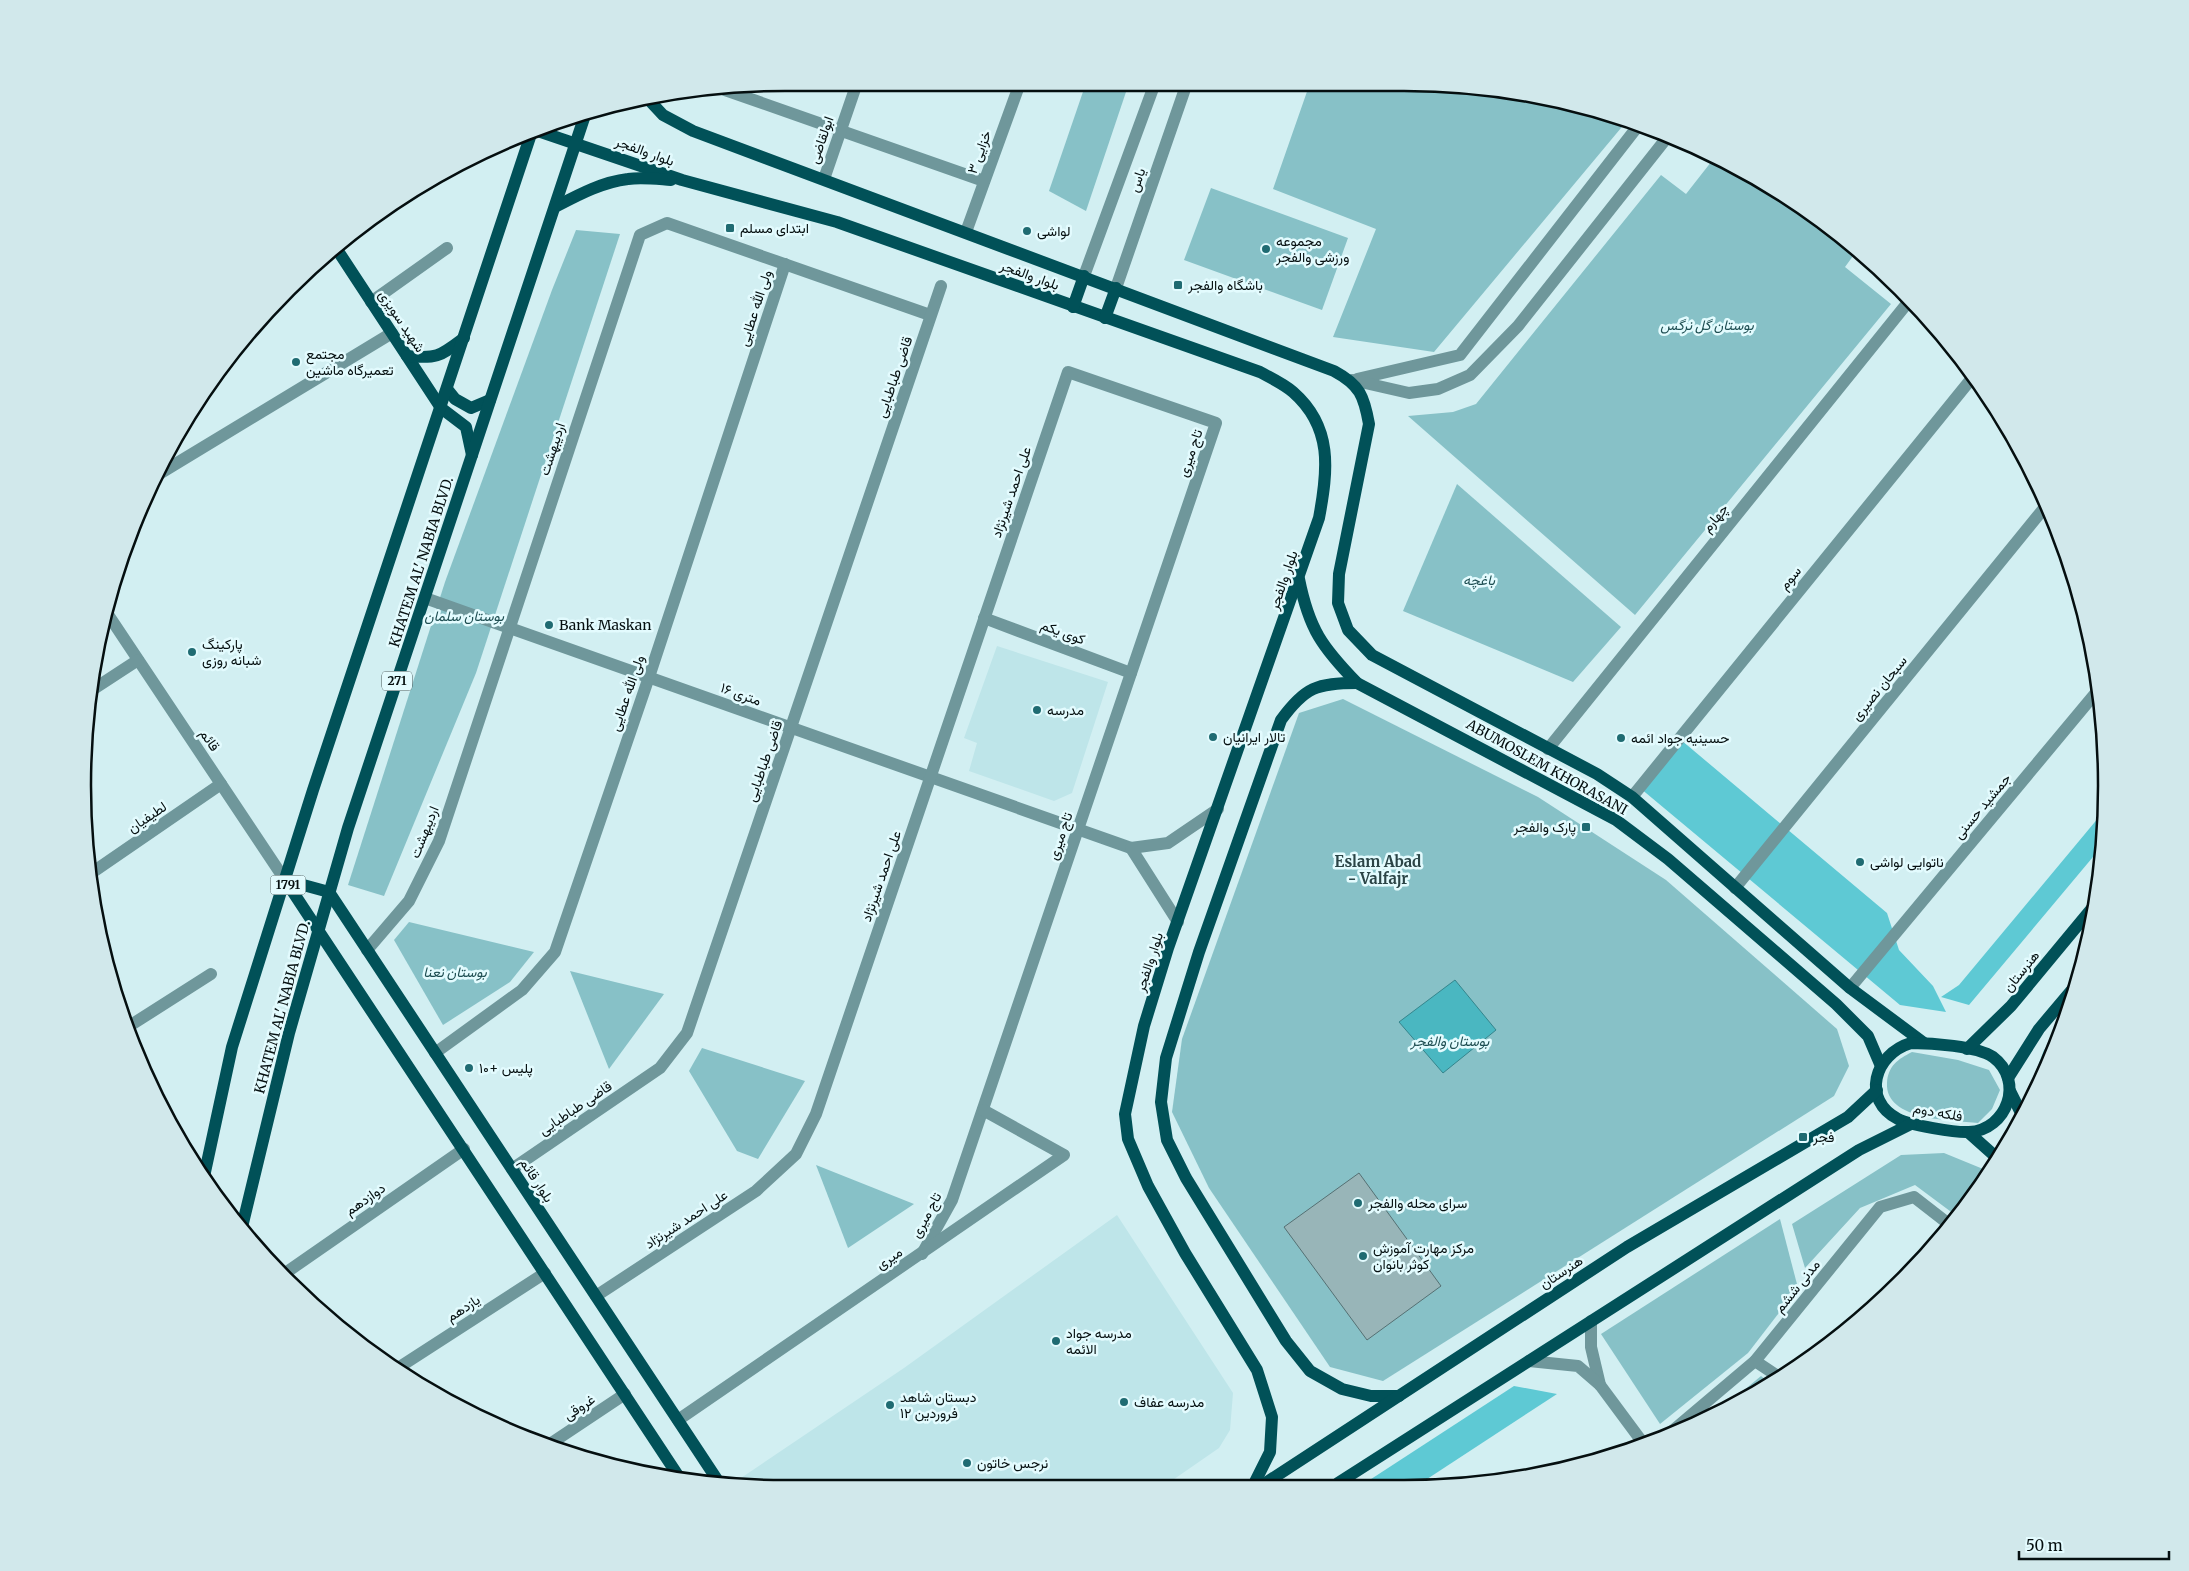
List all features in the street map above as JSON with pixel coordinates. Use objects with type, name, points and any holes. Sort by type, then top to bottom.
[{"type":"main road","name":"بلوار والفجر","points":[[653,104],[663,115],[693,131],[1116,288],[1334,371],[1352,380]]},
{"type":"main road","name":"KHATEM AL' NABIA BLVD.","points":[[244,1219],[289,1033],[329,892],[583,122]]},
{"type":"main road","name":"بلوار والفجر","points":[[547,134],[576,142],[682,180],[837,222],[1260,372],[1292,391],[1313,413],[1323,439],[1327,475],[1320,518],[1178,922],[1144,1026],[1125,1114],[1128,1138],[1148,1186],[1186,1254],[1257,1370],[1272,1417],[1270,1452],[1256,1480]]},
{"type":"main road","name":"KHATEM AL' NABIA BLVD.","points":[[206,1168],[232,1047],[313,790],[531,140]]},
{"type":"main road","points":[[555,207],[590,189],[610,182],[629,179],[682,180]]},
{"type":"main road","name":"شهید سویزی","points":[[340,254],[441,408]]},
{"type":"main road","points":[[1073,307],[1084,276]]},
{"type":"main road","points":[[1105,318],[1116,288]]},
{"type":"main road","points":[[408,356],[427,358],[441,356],[464,338]]},
{"type":"main road","name":"ABUMOSLEM KHORASANI","points":[[1352,380],[1365,402],[1369,424],[1339,574],[1338,603],[1348,630],[1372,655],[1597,774],[1632,797],[1850,988],[1924,1043]]},
{"type":"main road","points":[[447,389],[455,399],[471,408],[490,400]]},
{"type":"main road","points":[[441,408],[466,427],[472,455]]},
{"type":"main road","name":"ABUMOSLEM KHORASANI","points":[[1299,579],[1305,609],[1315,632],[1332,658],[1357,683],[1616,820],[1668,859],[1836,1004],[1868,1036],[1880,1064]]},
{"type":"main road","points":[[1357,683],[1326,683],[1311,690],[1293,703],[1281,720],[1199,952],[1166,1058],[1161,1102],[1167,1140],[1186,1178],[1286,1341],[1310,1371],[1342,1390],[1371,1396],[1399,1396]]},
{"type":"main road","name":"1791","points":[[285,880],[329,892]]},
{"type":"main road","name":"1791","points":[[285,880],[675,1470]]},
{"type":"main road","name":"بلوار قائم","points":[[329,892],[715,1476]]},
{"type":"main road","name":"هنرستان","points":[[1967,1049],[2011,1006],[2085,917]]},
{"type":"main road","points":[[2008,1078],[2039,1029],[2064,1000]]},
{"type":"main road","name":"فلکه دوم","points":[[1877,1090],[1880,1102],[1888,1112],[1899,1120],[1911,1124],[1968,1132],[1981,1130],[1993,1125],[2002,1115],[2008,1104],[2010,1091],[2008,1078],[2002,1066],[1993,1057],[1981,1051],[1911,1042],[1899,1046],[1888,1054],[1880,1064]]},
{"type":"main road","points":[[1877,1090],[1880,1064]]},
{"type":"main road","name":"هنرستان","points":[[1270,1480],[1627,1247],[1848,1117],[1877,1090]]},
{"type":"main road","points":[[2010,1091],[2018,1108]]},
{"type":"main road","points":[[1343,1480],[1859,1150],[1911,1124]]},
{"type":"main road","points":[[1968,1132],[1992,1153]]},
{"type":"street","name":"ابولقاضی","points":[[824,179],[854,91]]},
{"type":"street","name":"خزایی ۳","points":[[966,232],[1017,91]]},
{"type":"street","name":"یاس","points":[[1084,276],[1153,91]]},
{"type":"street","name":"یاس","points":[[1116,288],[1184,91]]},
{"type":"street","points":[[735,93],[984,181]]},
{"type":"street","points":[[1352,380],[1460,355],[1634,131]]},
{"type":"street","points":[[1352,380],[1409,393],[1438,389],[1470,375],[1518,326],[1664,142]]},
{"type":"street","name":"اردیبهشت","points":[[367,950],[409,901],[439,842],[640,235],[667,223],[930,315]]},
{"type":"street","points":[[371,302],[447,248]]},
{"type":"street","name":"ولی الله عطایی","points":[[435,1053],[522,990],[555,952],[649,677],[785,264]]},
{"type":"street","name":"قاضی طباطبایی","points":[[512,1169],[660,1068],[687,1034],[940,286]]},
{"type":"street","name":"چهارم","points":[[1548,749],[1905,306]]},
{"type":"street","points":[[168,469],[392,333]]},
{"type":"street","name":"علی احمد شیرنژاد","points":[[596,1296],[756,1192],[796,1154],[816,1114],[1068,372],[1216,423]]},
{"type":"street","name":"سوم","points":[[1632,797],[1968,383]]},
{"type":"street","name":"تاج میری","points":[[922,1254],[952,1200],[1216,423]]},
{"type":"street","name":"سبحان نصیری","points":[[1735,888],[2041,512]]},
{"type":"street","name":"۱۶ متری","points":[[425,598],[1131,848]]},
{"type":"street","name":"کوی یکم","points":[[984,618],[1132,673]]},
{"type":"street","name":"قائم","points":[[112,620],[285,880]]},
{"type":"street","points":[[99,686],[138,660]]},
{"type":"street","name":"جمشید حسنی","points":[[1850,988],[2092,697]]},
{"type":"street","name":"لطیفیان","points":[[96,870],[221,784]]},
{"type":"street","points":[[1178,922],[1131,848],[1168,843],[1218,809]]},
{"type":"street","points":[[133,1023],[211,974]]},
{"type":"street","name":"میری","points":[[678,1420],[1064,1155],[983,1110]]},
{"type":"street","name":"دوازدهم","points":[[290,1270],[464,1149]]},
{"type":"street","name":"مدنی ششم","points":[[1686,1419],[1755,1361],[1880,1207],[1914,1198],[1944,1220]]},
{"type":"street","name":"یازدهم","points":[[403,1365],[545,1273]]},
{"type":"street","points":[[1591,1321],[1591,1347],[1600,1385]]},
{"type":"street","points":[[1755,1361],[1773,1373]]},
{"type":"street","points":[[1529,1362],[1578,1366],[1600,1385],[1639,1438]]},
{"type":"street","name":"غروقی","points":[[555,1440],[625,1394]]},
{"type":"shaded area","name":"مدرسه","points":[[997,646],[1108,682],[1072,793],[1054,801],[969,771],[977,743],[964,738]]},
{"type":"shaded area","points":[[1681,740],[1887,913],[1899,950],[1933,986],[1946,1012],[1900,1005],[1640,788]]},
{"type":"shaded area","points":[[2096,820],[2094,856],[1969,1005],[1941,997],[1959,985]]},
{"type":"shaded area","points":[[1455,980],[1496,1030],[1443,1073],[1399,1022]]},
{"type":"shaded area","points":[[2046,1047],[2036,1071],[2044,1050]]},
{"type":"shaded area","points":[[1117,1215],[1233,1393],[1230,1430],[1219,1448],[1173,1480],[786,1480],[741,1478],[904,1368]]},
{"type":"shaded area","points":[[1514,1386],[1557,1394],[1427,1479],[1370,1480]]},
{"type":"green space","points":[[1083,91],[1126,91],[1086,211],[1049,191]]},
{"type":"green space","points":[[1307,91],[1404,91],[1494,97],[1583,115],[1622,127],[1434,352],[1333,337],[1376,229],[1273,189]]},
{"type":"green space","name":"بوستان گل نرگس","points":[[1710,163],[1751,184],[1789,208],[1852,257],[1845,267],[1891,304],[1635,615],[1408,416],[1453,412],[1476,404],[1661,175],[1686,194]]},
{"type":"green space","name":"مجموعه ورزشی والفجر","points":[[1211,188],[1348,238],[1322,310],[1184,260]]},
{"type":"green space","name":"بوستان سلمان","points":[[576,230],[620,234],[476,673],[384,896],[348,885],[445,582],[552,290]]},
{"type":"green space","name":"باغچه","points":[[1457,484],[1621,627],[1573,682],[1403,611]]},
{"type":"green space","name":"بوستان والفجر","points":[[1343,699],[1538,797],[1666,880],[1837,1029],[1849,1066],[1834,1096],[1383,1381],[1330,1367],[1209,1188],[1172,1112],[1182,1039],[1299,713]]},
{"type":"green space","name":"بوستان نعنا","points":[[409,922],[534,952],[510,982],[443,1025],[394,940]]},
{"type":"green space","points":[[570,971],[664,994],[609,1069]]},
{"type":"green space","points":[[702,1048],[805,1081],[758,1159],[737,1151],[689,1071]]},
{"type":"green space","points":[[1912,1052],[1958,1060],[1989,1070],[2000,1090],[1992,1109],[1978,1123],[1922,1116],[1908,1112],[1897,1105],[1889,1096],[1887,1083],[1889,1072],[1902,1057]]},
{"type":"green space","points":[[1944,1153],[1982,1169],[1951,1212],[1915,1185],[1860,1208],[1805,1268],[1792,1224],[1901,1155]]},
{"type":"green space","points":[[816,1165],[914,1204],[848,1248]]},
{"type":"green space","points":[[1780,1219],[1798,1288],[1748,1353],[1660,1424],[1601,1334]]},
{"type":"green space","points":[[1761,1376],[1764,1379],[1751,1387],[1742,1392]]},
{"type":"building","name":"مرکز مهارت آموزش کوثر بانوان","points":[[1359,1173],[1441,1286],[1367,1340],[1284,1227]]},
{"type":"place","name":"ابتدای مسلم","points":[[730,228]]},
{"type":"place","name":"لواشی","points":[[1027,231]]},
{"type":"place","name":"مجموعه ورزشی والفجر","points":[[1266,249]]},
{"type":"place","name":"باشگاه والفجر","points":[[1178,285]]},
{"type":"place","name":"مجتمع تعمیرگاه ماشین","points":[[296,362]]},
{"type":"place","name":"Bank Maskan","points":[[549,625]]},
{"type":"place","name":"پارکینگ شبانه روزی","points":[[192,652]]},
{"type":"place","name":"مدرسه","points":[[1037,710]]},
{"type":"place","name":"تالار ایرانیان","points":[[1213,737]]},
{"type":"place","name":"حسینیه جواد ائمه","points":[[1621,738]]},
{"type":"place","name":"پارک والفجر","points":[[1586,827]]},
{"type":"place","name":"ناتوایی لواشی","points":[[1860,862]]},
{"type":"place","name":"پلیس +۱۰","points":[[469,1068]]},
{"type":"place","name":"فجر","points":[[1803,1137]]},
{"type":"place","name":"سرای محله والفجر","points":[[1358,1203]]},
{"type":"place","name":"مرکز مهارت آموزش کوثر بانوان","points":[[1363,1256]]},
{"type":"place","name":"مدرسه جواد الائمه","points":[[1056,1341]]},
{"type":"place","name":"مدرسه عفاف","points":[[1124,1402]]},
{"type":"place","name":"دبستان شاهد ۱۲ فروردین","points":[[890,1405]]},
{"type":"place","name":"نرجس خاتون","points":[[967,1463]]},
{"type":"district","name":"Eslam Abad - Valfajr","points":[[1378,870]]}]
